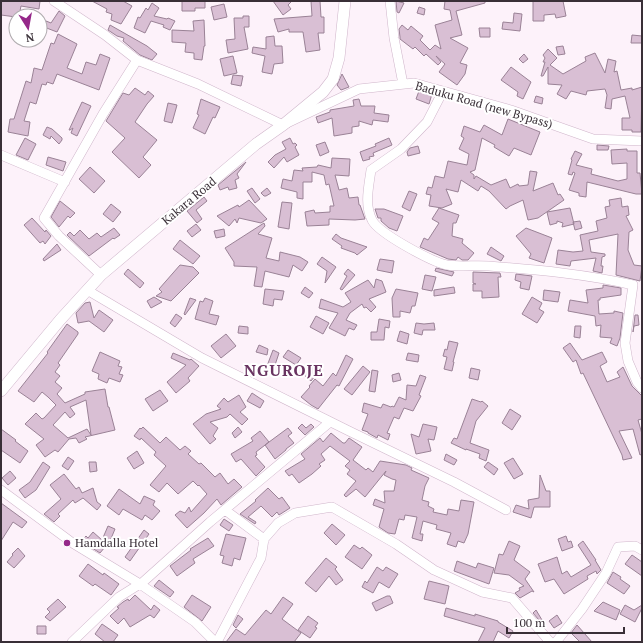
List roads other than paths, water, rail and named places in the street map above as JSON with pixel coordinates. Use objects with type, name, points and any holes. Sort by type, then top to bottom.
[{"type":"street","points":[[54,1],[105,35],[137,60],[198,84],[283,125]]},
{"type":"street","name":"Kakara Road","points":[[1,392],[60,320],[101,275],[256,144],[283,125],[324,92],[333,79],[339,58],[345,1]]},
{"type":"street","points":[[390,1],[394,38],[403,84]]},
{"type":"street","points":[[101,275],[59,236],[44,218],[103,114],[137,60]]},
{"type":"street","name":"Baduku Road (new Bypass)","points":[[283,125],[359,89],[414,83],[511,110],[593,139],[642,142]]},
{"type":"street","points":[[443,91],[427,122],[401,149],[371,170],[367,198],[372,221],[389,236],[413,251],[446,265],[477,265],[550,271],[600,277],[633,285],[625,343],[628,361],[637,382],[642,388]]},
{"type":"street","points":[[1,155],[65,182]]},
{"type":"street","points":[[87,290],[202,358],[454,482],[506,510]]},
{"type":"street","points":[[72,642],[119,597],[140,584],[330,422]]},
{"type":"street","points":[[1,490],[74,544],[140,584],[195,622],[216,642],[261,558],[264,539],[278,522],[295,513],[332,506],[396,544],[434,570],[482,592],[512,598],[550,642]]},
{"type":"street","points":[[225,510],[264,539]]},
{"type":"street","points":[[556,642],[582,609],[606,573],[618,547],[635,546],[642,550]]},
{"type":"place","name":"Hamdalla Hotel","points":[[67,543]]},
{"type":"district","name":"NGUROJE","points":[[284,370]]}]
